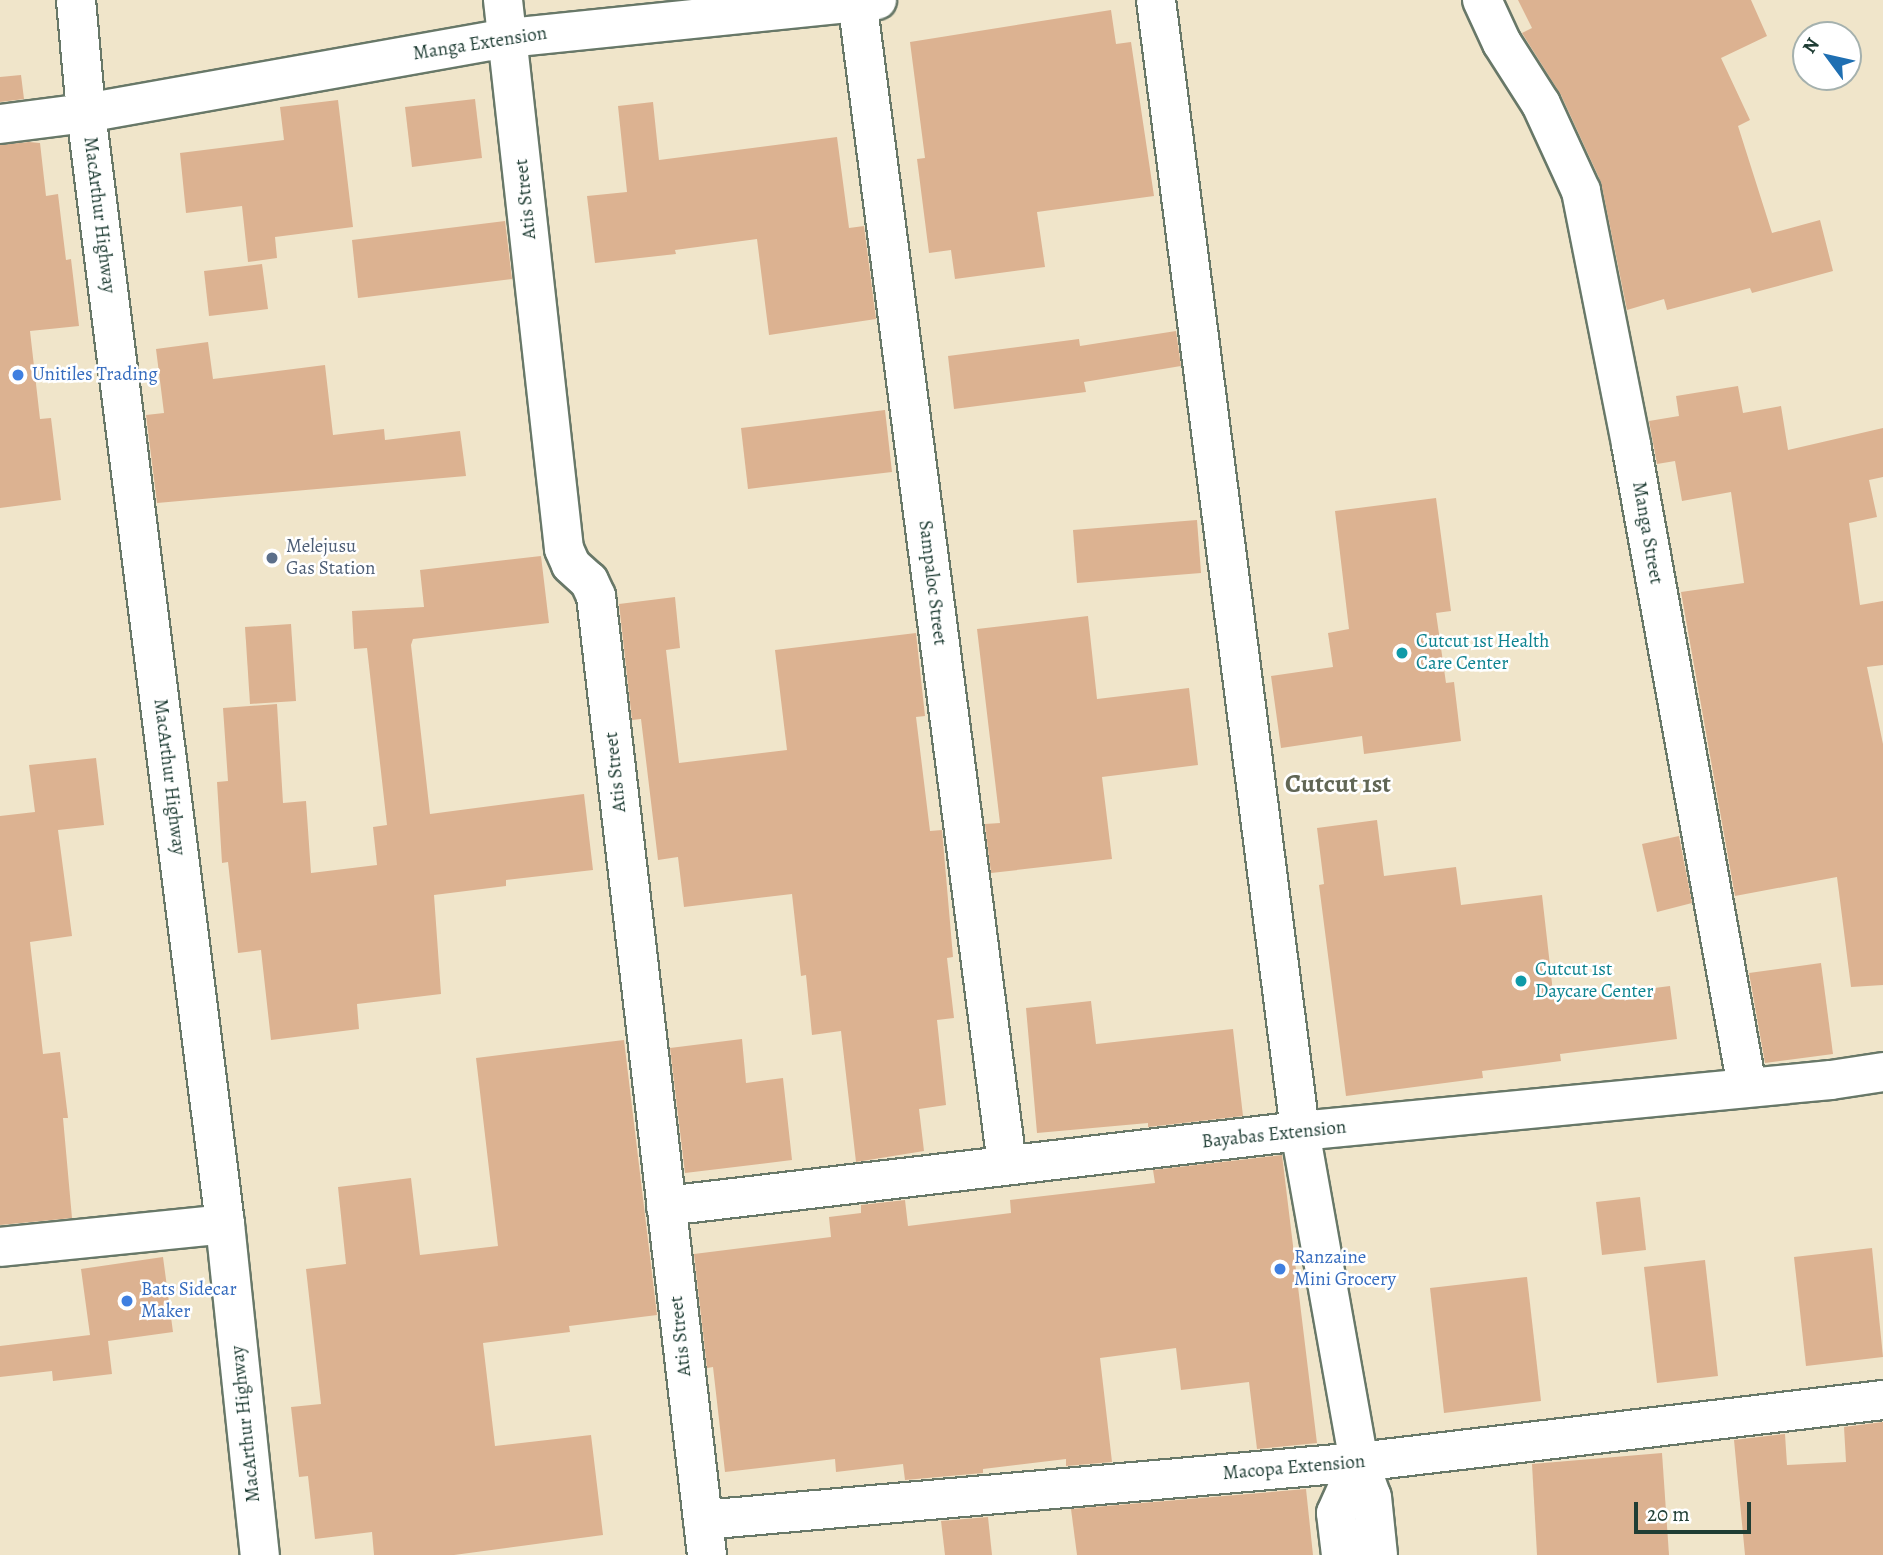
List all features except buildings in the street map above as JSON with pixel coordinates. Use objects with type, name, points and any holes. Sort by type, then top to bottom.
[{"type":"main road","name":"MacArthur Highway","points":[[76,0],[86,113],[225,1224],[260,1555]]},
{"type":"main road","name":"Atis Street","points":[[503,0],[564,549],[571,565],[589,581],[596,596],[705,1538]]},
{"type":"main road","points":[[1156,0],[1300,1131],[1359,1462],[1372,1497],[1378,1555]]},
{"type":"main road","name":"Manga Street","points":[[1482,0],[1502,43],[1541,104],[1581,191],[1747,1087]]},
{"type":"main road","name":"Manga Extension","points":[[0,124],[86,113],[509,37],[586,15],[864,1]]},
{"type":"main road","name":"Sampaloc Street","points":[[864,1],[1007,1166]]},
{"type":"main road","name":"Bayabas Extension","points":[[666,1206],[1300,1131],[1883,1072]]},
{"type":"main road","points":[[0,1247],[225,1224]]},
{"type":"main road","name":"Macopa Extension","points":[[705,1538],[1883,1400]]},
{"type":"main road","points":[[1341,1555],[1336,1513],[1359,1462]]},
{"type":"place","name":"Unitiles Trading","points":[[18,375]]},
{"type":"place","name":"Melejusu Gas Station","points":[[272,558]]},
{"type":"place","name":"Cutcut 1st Health Care Center","points":[[1402,653]]},
{"type":"place","name":"Cutcut 1st Daycare Center","points":[[1521,981]]},
{"type":"place","name":"Ranzaine Mini Grocery","points":[[1280,1269]]},
{"type":"place","name":"Bats Sidecar Maker","points":[[127,1301]]},
{"type":"district","name":"Cutcut 1st","points":[[1338,784]]}]
